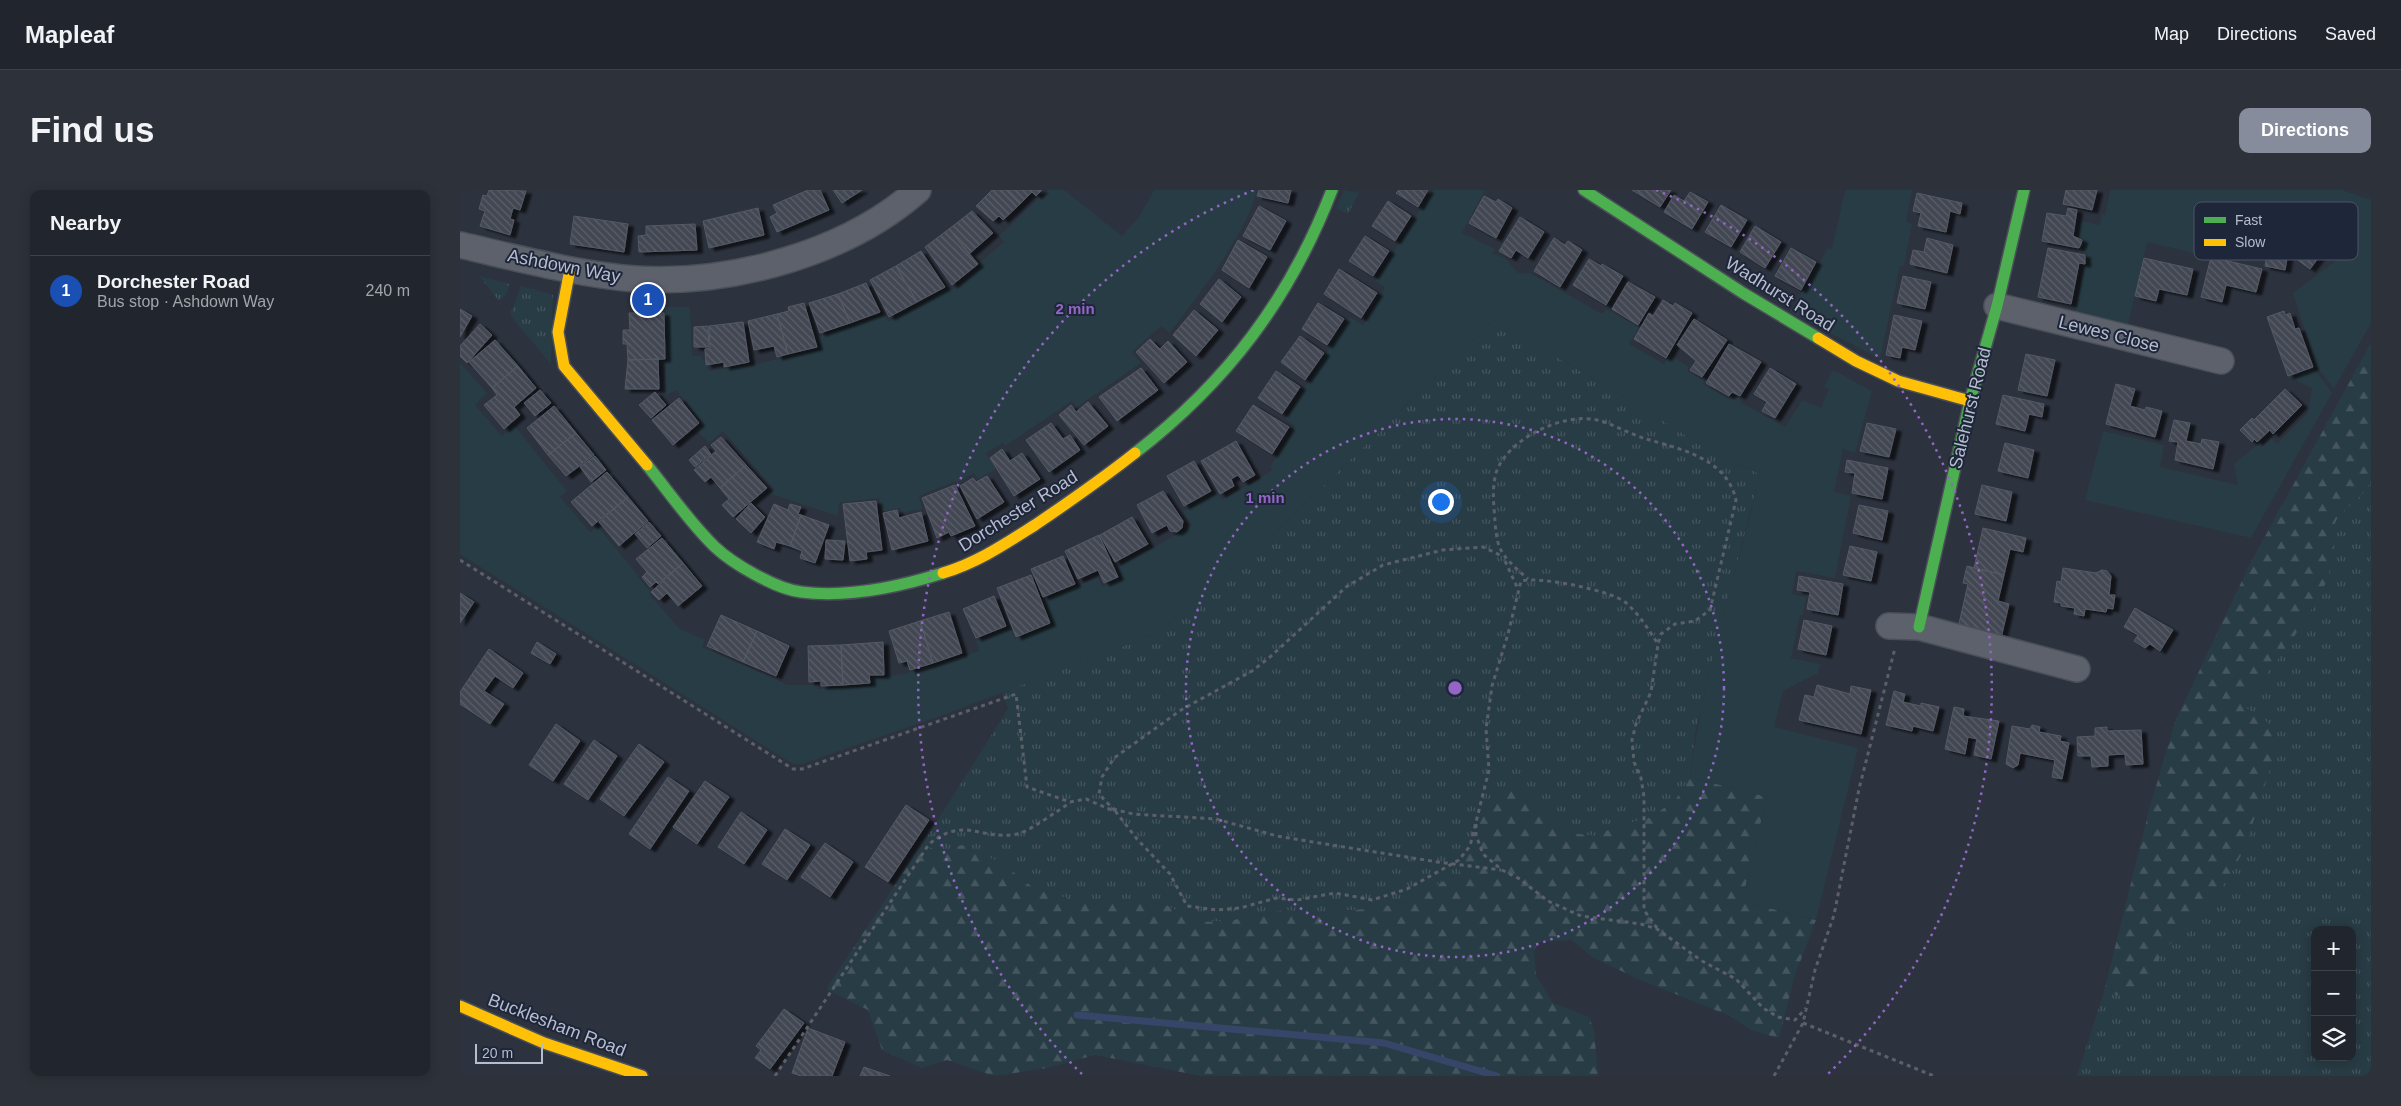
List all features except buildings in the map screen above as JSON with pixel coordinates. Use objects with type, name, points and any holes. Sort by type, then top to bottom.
[{"type":"street","name":"Ashdown Way","points":[[460,245],[570,269],[635,279],[685,279],[743,271],[777,263],[832,243],[877,220],[918,190]]},
{"type":"street","name":"Dorchester Road","points":[[570,269],[558,332],[564,366],[715,547],[749,573],[800,592],[851,592],[912,583],[958,569],[993,552],[1089,489],[1170,426],[1209,388],[1245,345],[1290,280],[1316,234],[1332,190]]},
{"type":"street","name":"Salehurst Road","points":[[1903,627],[1997,306],[2024,190]]},
{"type":"street","name":"Wadhurst Road","points":[[1590,191],[1743,293],[1856,360],[1898,381],[1970,400]]},
{"type":"street","name":"Lewes Close","points":[[1997,306],[2221,361]]},
{"type":"street","points":[[1903,627],[2077,669]]},
{"type":"street","name":"Bucklesham Road","points":[[460,1006],[544,1043],[642,1076]]},
{"type":"path","points":[[1518,590],[1495,535],[1493,493],[1496,472],[1507,455],[1521,441],[1556,422],[1576,419],[1596,420],[1634,435],[1698,454],[1714,466],[1734,491],[1736,500],[1710,610],[1695,621],[1675,624],[1660,634],[1651,692],[1636,724],[1632,740],[1634,762],[1641,778],[1644,797],[1644,910],[1657,929]]},
{"type":"path","points":[[1528,579],[1500,554],[1483,547],[1443,550],[1383,565],[1346,587],[1258,667],[1181,710],[1114,758],[1102,776],[1099,794],[1170,874],[1187,906],[1201,910],[1240,908],[1276,898],[1296,900],[1335,893],[1372,900],[1407,889],[1453,864],[1459,860],[1470,846],[1489,770],[1486,729],[1492,686],[1508,634],[1521,581],[1528,579],[1600,591],[1623,601],[1642,620],[1658,644]]},
{"type":"path","points":[[460,560],[793,769],[802,769],[1016,694],[1027,787],[1070,802]]},
{"type":"path","points":[[1774,1076],[1803,1023],[1815,970],[1834,915],[1859,789],[1903,627]]},
{"type":"path","points":[[775,1076],[929,844],[943,833],[961,829],[1000,836],[1019,834],[1070,802],[1086,799],[1114,810],[1133,814],[1216,819],[1277,836],[1502,870]]},
{"type":"path","points":[[1476,818],[1476,835],[1483,854],[1502,870],[1555,905],[1581,916],[1641,924],[1657,929],[1702,961],[1736,979],[1763,1008],[1778,1017],[1795,1020],[1806,1008]]},
{"type":"path","points":[[1803,1023],[1934,1076]]},
{"type":"green space","points":[[1047,190],[1064,190],[1122,236],[1139,217],[1154,190],[1257,190],[1252,207],[1232,245],[1180,319],[1169,333],[1161,326],[1132,352],[1141,363],[1077,407],[1072,401],[1005,446],[1003,443],[986,453],[996,469],[978,479],[974,473],[957,483],[956,481],[919,496],[922,509],[902,513],[900,508],[881,512],[879,498],[839,503],[838,516],[771,494],[774,489],[723,431],[709,443],[696,430],[703,423],[676,390],[666,395],[665,307],[690,307],[692,356],[701,356],[709,371],[752,365],[822,349],[818,337],[884,314],[888,322],[950,288],[952,290],[980,268],[978,264],[1004,242],[999,236]]},
{"type":"green space","points":[[1344,190],[1359,193],[1348,214],[1336,208]]},
{"type":"green space","points":[[1433,190],[1485,190],[1462,233],[1495,249],[1492,254],[1505,259],[1518,272],[1528,272],[1602,314],[1606,309],[1639,327],[1629,344],[1664,364],[1670,355],[1689,367],[1687,371],[1704,381],[1703,384],[1730,400],[1733,395],[1741,400],[1740,402],[1785,427],[1802,400],[1821,408],[1829,389],[1824,387],[1833,370],[1872,391],[1855,453],[1843,449],[1834,492],[1851,496],[1835,578],[1796,571],[1792,594],[1806,597],[1803,615],[1800,615],[1791,658],[1820,664],[1818,673],[1783,691],[1774,727],[1858,748],[1816,920],[1742,901],[1767,797],[1690,777],[1703,700],[1760,474],[1719,456],[1641,407],[1494,320],[1281,527],[1157,633],[949,713],[802,764],[793,764],[460,554],[460,363],[487,393],[475,405],[502,436],[514,425],[567,491],[560,497],[590,532],[598,527],[651,592],[649,594],[680,629],[705,640],[702,647],[788,685],[818,685],[818,689],[872,686],[872,679],[907,673],[979,651],[976,641],[1010,627],[1015,639],[1054,624],[1044,600],[1098,577],[1102,587],[1123,577],[1118,567],[1192,526],[1183,511],[1217,492],[1222,500],[1273,470],[1270,467],[1295,426],[1285,419],[1349,317],[1363,325],[1385,287],[1375,281]]},
{"type":"green space","points":[[1845,190],[1912,190],[1906,222],[1912,224],[1904,266],[1900,266],[1880,359],[1790,312],[1828,248],[1832,249]]},
{"type":"green space","points":[[2110,190],[2342,190],[2371,200],[2371,323],[2334,389],[2316,366],[2293,293],[2337,260],[2358,260],[2358,202],[2194,202],[2194,253],[2147,242],[2128,325],[2075,312],[2087,254],[2078,252],[2082,240],[2078,236],[2081,221],[2100,225],[2102,214],[2105,215]]},
{"type":"green space","points":[[479,276],[509,284],[507,294],[499,301]]},
{"type":"green space","points":[[521,286],[553,295],[551,364],[510,315]]},
{"type":"green space","points":[[1494,320],[1641,407],[1719,456],[1760,474],[1695,734],[1690,777],[1676,799],[1652,817],[1617,826],[1595,836],[1572,833],[1552,818],[1538,802],[1494,789],[1459,873],[1404,903],[1318,913],[1284,910],[1228,921],[1198,922],[1166,905],[1136,900],[1087,903],[1036,890],[1002,863],[938,852],[923,843],[1008,709],[1002,692],[1157,633],[1281,527]]},
{"type":"green space","points":[[2371,343],[2371,1076],[2077,1076],[2104,992],[2151,803],[2176,720],[2250,564]]},
{"type":"green space","points":[[2371,343],[2371,480],[2363,493],[2338,517],[2335,523],[2332,563],[2320,595],[2294,637],[2251,692],[2244,706],[2274,729],[2279,741],[2245,848],[2229,877],[2209,905],[2164,950],[2141,993],[2130,998],[2104,992],[2151,803],[2176,720],[2250,564]]},
{"type":"green space","points":[[2313,367],[2332,393],[2251,538],[2085,500],[2103,431],[2164,445],[2160,467],[2238,485],[2234,464],[2258,444],[2261,447],[2271,438],[2277,444],[2308,413],[2312,388],[2288,376]]},
{"type":"green space","points":[[1690,777],[1767,797],[1742,901],[1816,920],[1794,978],[1779,1038],[1753,1031],[1730,1016],[1638,979],[1594,958],[1571,940],[1538,942],[1534,951],[1536,975],[1553,1003],[1589,1017],[1594,1030],[1598,1076],[1201,1076],[1095,1055],[1047,1068],[994,1076],[947,1060],[922,1068],[882,1050],[868,1010],[826,989],[923,843],[938,852],[962,845],[1002,863],[1036,890],[1087,903],[1136,900],[1166,905],[1198,922],[1228,921],[1284,910],[1318,913],[1404,903],[1459,873],[1494,789],[1515,792],[1538,802],[1552,818],[1572,833],[1595,836],[1617,826],[1652,817],[1676,799]]},
{"type":"waterway","points":[[1077,1015],[1384,1043],[1497,1076]]},
{"type":"traffic: fast","points":[[1135,453],[1199,397],[1252,336],[1296,267],[1315,230],[1332,190]]},
{"type":"traffic: fast","points":[[1584,190],[1743,293],[1818,338]]},
{"type":"traffic: fast","points":[[1919,627],[1970,401],[1997,306],[2024,190]]},
{"type":"traffic: fast","points":[[647,465],[688,518],[715,547],[744,568],[780,586],[801,592],[837,594],[891,587],[943,573]]},
{"type":"traffic: slow","points":[[570,269],[558,332],[564,366],[647,465]]},
{"type":"traffic: slow","points":[[1818,338],[1856,361],[1898,381],[1970,401]]},
{"type":"traffic: slow","points":[[943,573],[979,558],[1013,539],[1073,499],[1135,453]]},
{"type":"traffic: slow","points":[[460,1006],[544,1043],[642,1076]]},
{"type":"place","name":"Dorchester Road","points":[[648,300]]}]
